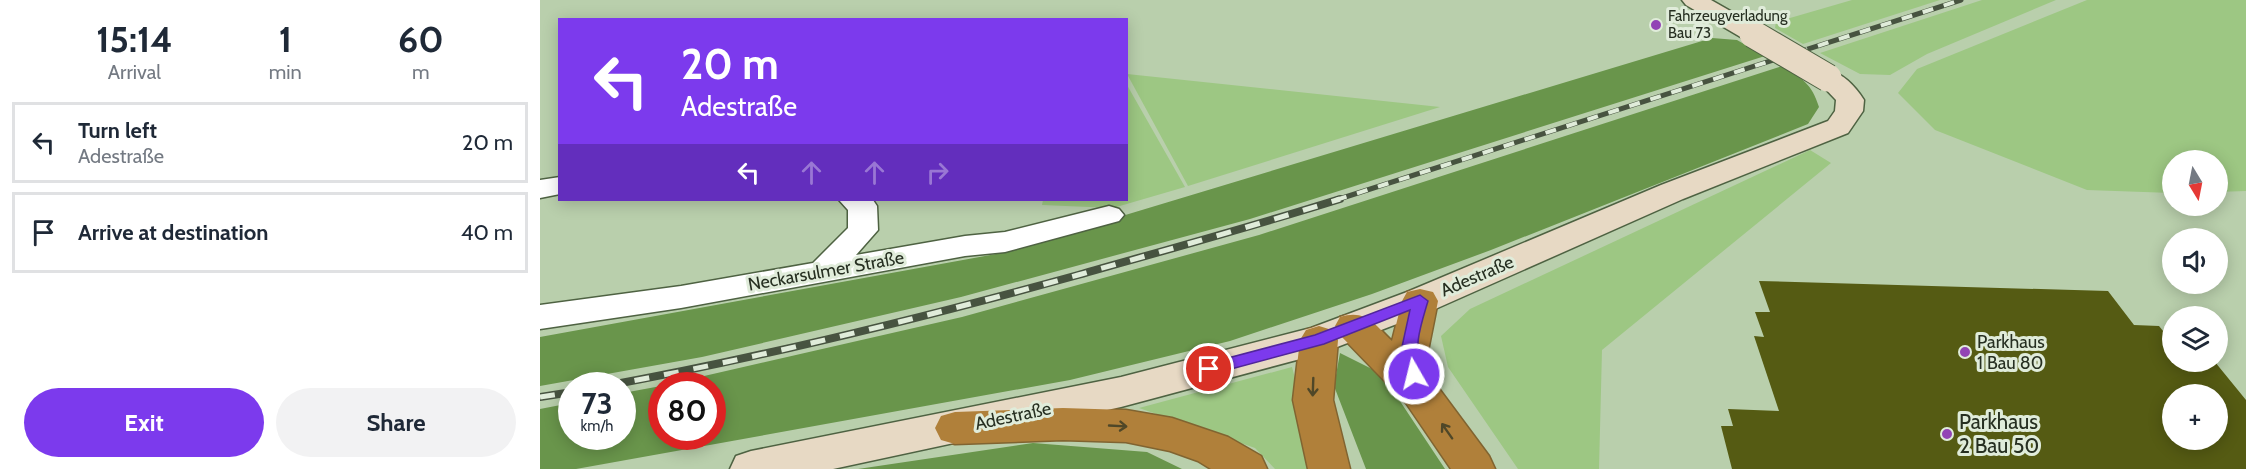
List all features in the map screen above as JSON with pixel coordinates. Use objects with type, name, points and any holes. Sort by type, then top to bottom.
[{"type":"highway","points":[[1420,301],[1408,356],[1420,392],[1474,469]]},
{"type":"highway","points":[[1329,469],[1313,400],[1336,333],[1420,392]]},
{"type":"highway","points":[[955,428],[1063,424],[1126,426],[1172,435],[1213,448],[1246,469]]},
{"type":"main road","name":"Adestraße","points":[[751,469],[1121,392],[1336,333],[1420,301],[1672,192],[1838,127],[1850,113],[1852,104],[1847,94],[1828,78],[1694,0]]},
{"type":"street","points":[[540,189],[558,185]]},
{"type":"street","points":[[823,271],[863,230],[863,206],[855,201]]},
{"type":"street","name":"Neckarsulmer Straße","points":[[540,317],[681,297],[965,246],[1005,242],[1109,215]]},
{"type":"green space","points":[[1852,0],[1940,0],[1803,44],[1775,28],[1776,22]]},
{"type":"green space","points":[[1982,0],[2056,0],[1927,54],[1890,75],[1860,74],[1820,53]]},
{"type":"green space","points":[[2087,0],[2246,0],[2246,191],[2228,192],[2228,150],[2162,150],[2162,193],[2087,190],[1935,130],[1898,93],[1917,69]]},
{"type":"green space","points":[[1712,38],[1737,40],[1765,56],[1250,219],[961,297],[702,357],[618,372],[558,372],[558,383],[540,386],[540,337],[996,254]]},
{"type":"green space","points":[[1782,66],[1805,82],[1819,107],[1808,124],[1491,250],[1372,294],[1230,341],[1070,380],[726,442],[726,372],[722,372],[962,317],[1259,235]]},
{"type":"green space","points":[[1128,74],[1440,107],[1188,186]]},
{"type":"green space","points":[[1128,87],[1185,187],[1113,208],[1042,205],[1043,201],[1128,201]]},
{"type":"green space","points":[[1810,150],[1831,163],[1602,350],[1599,469],[1518,469],[1448,367],[1441,336],[1470,309]]},
{"type":"green space","points":[[1340,353],[1382,374],[1445,469],[1366,469],[1334,386]]},
{"type":"green space","points":[[1292,367],[1319,469],[1275,469],[1255,448],[1139,408]]},
{"type":"green space","points":[[648,388],[648,450],[681,450],[576,469],[540,469],[540,409],[558,406],[558,450],[636,450],[636,391]]},
{"type":"green space","points":[[1033,443],[1147,452],[1182,469],[858,469]]},
{"type":"building","name":"Parkhaus 1 Bau 80","points":[[1759,281],[2108,291],[2134,325],[2159,326],[2162,330],[2162,372],[2223,372],[2246,400],[2246,469],[1732,469],[1721,426],[1733,426],[1728,409],[1779,411],[1754,336],[1764,337],[1755,312],[1770,312]]},
{"type":"railway","points":[[1336,200],[1961,0]]},
{"type":"railway","points":[[636,380],[843,336],[961,306],[1078,275],[1340,199]]},
{"type":"railway","points":[[540,397],[558,394]]},
{"type":"place","name":"Fahrzeugverladung Bau 73","points":[[1656,25]]},
{"type":"place","name":"Parkhaus 1 Bau 80","points":[[1965,352]]},
{"type":"place","name":"Parkhaus 2 Bau 50","points":[[1947,434]]},
{"type":"route","points":[[1209,369],[1319,340],[1420,301],[1408,356],[1414,374]]}]
